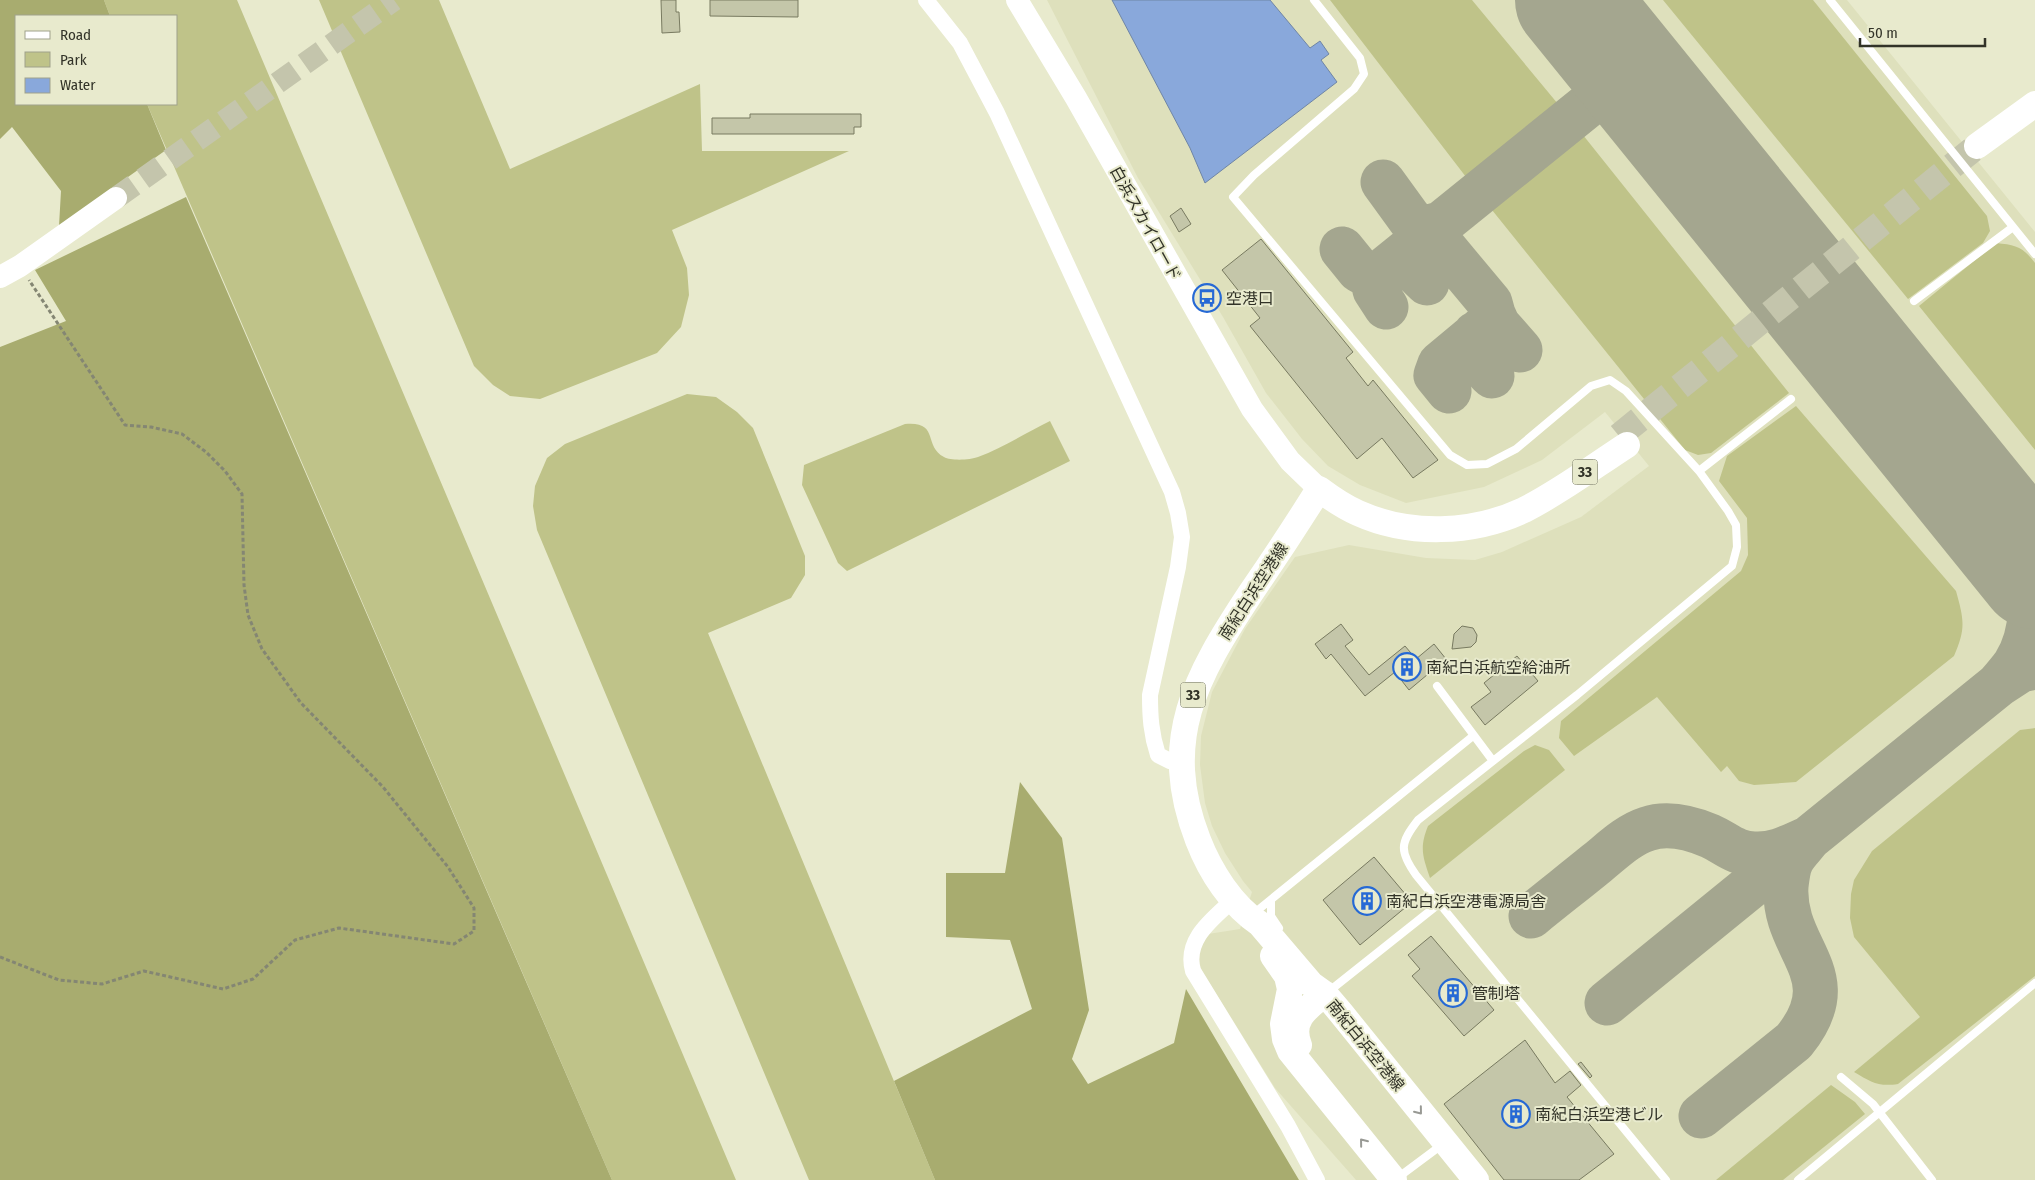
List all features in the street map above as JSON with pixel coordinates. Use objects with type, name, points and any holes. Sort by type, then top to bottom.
[{"type":"main road","points":[[2035,104],[1981,151],[2035,109]]},
{"type":"main road","name":"33","points":[[1319,489],[1337,502],[1364,515],[1404,526],[1454,529],[1480,525],[1524,510],[1544,498],[1623,440]]},
{"type":"main road","name":"南紀白浜空港線","points":[[1319,489],[1228,628],[1202,673],[1186,718],[1182,760],[1184,787],[1194,832],[1202,850],[1258,936],[1282,966],[1290,989],[1282,1024],[1290,1051],[1394,1180]]},
{"type":"main road","name":"南紀白浜空港線","points":[[1241,908],[1260,924],[1311,984],[1325,994],[1476,1180]]},
{"type":"main road","points":[[1318,1087],[1297,1041],[1296,1024],[1301,1014],[1325,994]]},
{"type":"street","points":[[926,0],[960,43],[997,113],[1172,492],[1182,537],[1173,592],[1151,687],[1150,713],[1152,735],[1158,755],[1170,761],[1182,760]]},
{"type":"street","name":"白浜スカイロード","points":[[1017,0],[1076,98],[1252,409],[1290,461],[1319,489]]},
{"type":"street","points":[[0,277],[20,266],[116,198]]},
{"type":"street","points":[[1241,908],[1200,932],[1195,939],[1192,956],[1193,970],[1288,1126],[1317,1180]]},
{"type":"lane","points":[[1314,0],[1360,58],[1364,74],[1354,89],[1254,175],[1233,197],[1450,455],[1466,465],[1487,464],[1516,449],[1591,386],[1610,380],[1626,391],[1699,471],[1736,525],[1737,547],[1732,566],[1577,695],[1418,820],[1405,836],[1403,845],[1406,861],[1666,1180]]},
{"type":"lane","points":[[1830,0],[2035,254]]},
{"type":"lane","points":[[1914,301],[2013,227]]},
{"type":"lane","points":[[1699,471],[1791,399]]},
{"type":"lane","points":[[1437,686],[1493,761]]},
{"type":"lane","points":[[1241,908],[1271,900],[1473,736]]},
{"type":"lane","points":[[1271,900],[1271,916],[1281,932]]},
{"type":"lane","points":[[1308,967],[1325,994],[1440,903]]},
{"type":"lane","points":[[1798,1180],[2035,983]]},
{"type":"lane","points":[[1840,1077],[1873,1104],[1932,1180]]},
{"type":"lane","points":[[1394,1180],[1445,1143]]},
{"type":"path","points":[[0,957],[59,980],[102,984],[144,971],[222,989],[254,979],[295,940],[339,928],[454,944],[474,931],[474,908],[448,867],[383,787],[301,703],[262,649],[248,615],[244,585],[242,494],[225,471],[206,452],[182,434],[150,427],[125,425],[20,266]]},
{"type":"shaded area","points":[[1047,0],[1847,0],[2035,232],[2035,1180],[1356,1180],[1275,1088],[1202,971],[1197,955],[1208,934],[1240,929],[1252,892],[1225,853],[1212,826],[1205,803],[1200,765],[1201,736],[1212,692],[1245,629],[1295,557],[1349,545],[1426,558],[1475,560],[1502,552],[1581,517],[1649,466],[1605,412],[1542,460],[1484,487],[1406,503],[1360,485],[1328,466],[1302,439],[1266,393],[1223,317],[1138,178]]},
{"type":"green space","points":[[0,0],[104,0],[110,15],[15,15],[15,105],[147,105],[166,150],[59,226],[61,191],[12,127],[0,139]]},
{"type":"green space","points":[[104,0],[237,0],[736,1180],[612,1180],[147,105],[178,105],[178,15],[110,15]]},
{"type":"green space","points":[[319,0],[439,0],[510,169],[700,84],[702,151],[849,151],[672,230],[687,268],[689,295],[681,327],[657,353],[540,399],[510,396],[493,385],[474,366]]},
{"type":"green space","points":[[1330,0],[1472,0],[1558,104],[1466,177]]},
{"type":"green space","points":[[1663,0],[1813,0],[1987,216],[1990,231],[1983,243],[1908,299]]},
{"type":"green space","points":[[1583,135],[1789,393],[1711,453],[1698,455],[1685,450],[1488,205]]},
{"type":"green space","points":[[186,197],[612,1180],[0,1180],[0,347],[66,321],[35,270]]},
{"type":"green space","points":[[1996,243],[2023,250],[2035,263],[2035,450],[1919,306]]},
{"type":"green space","points":[[687,394],[716,397],[737,412],[753,428],[805,556],[805,575],[791,598],[708,633],[935,1180],[809,1180],[537,530],[533,506],[535,486],[547,458],[565,444]]},
{"type":"green space","points":[[1796,406],[1956,591],[1961,609],[1962,631],[1954,656],[1796,782],[1754,785],[1739,781],[1727,766],[1721,772],[1657,697],[1574,756],[1559,738],[1561,721],[1741,571],[1748,555],[1747,518],[1719,481],[1727,456]]},
{"type":"green space","points":[[1050,421],[1070,461],[847,571],[838,563],[802,485],[804,465],[905,424],[923,426],[930,435],[938,452],[944,457],[961,460],[975,458],[1006,445]]},
{"type":"green space","points":[[2035,728],[2035,976],[1898,1084],[1885,1085],[1870,1081],[1854,1072],[1920,1017],[1854,937],[1850,918],[1851,894],[1854,880],[1872,851],[2020,730]]},
{"type":"green space","points":[[1535,745],[1549,750],[1565,770],[1430,878],[1423,852],[1428,826],[1524,751]]},
{"type":"green space","points":[[1020,782],[1062,838],[1089,1010],[1072,1059],[1088,1084],[1174,1043],[1186,989],[1299,1180],[935,1180],[894,1081],[1032,1009],[1010,940],[946,937],[946,873],[1005,873]]},
{"type":"green space","points":[[1831,1085],[1855,1102],[1865,1114],[1783,1180],[1716,1180]]},
{"type":"water","points":[[1112,0],[1270,0],[1310,48],[1320,41],[1329,54],[1321,60],[1337,82],[1205,183],[1190,148]]},
{"type":"building","points":[[661,0],[676,0],[680,32],[662,33]]},
{"type":"building","points":[[710,0],[798,0],[798,17],[710,16]]},
{"type":"building","points":[[750,114],[861,114],[861,127],[854,127],[854,134],[712,134],[712,118],[750,118]]},
{"type":"building","points":[[1181,208],[1191,224],[1179,232],[1170,216]]},
{"type":"building","points":[[1261,239],[1353,352],[1346,358],[1368,386],[1373,380],[1438,460],[1413,478],[1382,438],[1357,459],[1250,326],[1260,318],[1222,270]]},
{"type":"building","points":[[1341,624],[1353,640],[1345,646],[1369,675],[1405,646],[1416,659],[1434,644],[1446,659],[1409,690],[1395,672],[1365,696],[1331,654],[1326,659],[1315,644]]},
{"type":"building","points":[[1462,626],[1473,628],[1477,635],[1476,642],[1471,647],[1452,649],[1454,634]]},
{"type":"building","points":[[1517,656],[1538,681],[1485,725],[1471,707],[1491,692],[1484,683]]},
{"type":"building","name":"南紀白浜空港電源局舎","points":[[1374,857],[1412,902],[1360,945],[1323,900]]},
{"type":"building","name":"管制塔","points":[[1431,936],[1494,1010],[1464,1036],[1412,976],[1420,969],[1408,955]]},
{"type":"building","name":"南紀白浜空港ビル","points":[[1525,1040],[1555,1083],[1570,1071],[1581,1085],[1567,1097],[1614,1154],[1579,1180],[1504,1180],[1444,1104]]},
{"type":"building","points":[[1581,1062],[1592,1076],[1590,1078],[1578,1064]]},
{"type":"taxiway","points":[[1386,307],[1375,290],[1373,281],[1380,273],[1629,72]]},
{"type":"taxiway","points":[[1383,182],[1412,222],[1426,228],[1440,224]]},
{"type":"taxiway","points":[[1440,224],[1436,234],[1440,243],[1490,303],[1493,314],[1488,324],[1440,364],[1436,375],[1449,391]]},
{"type":"taxiway","points":[[1412,247],[1410,254],[1412,268],[1427,283]]},
{"type":"taxiway","points":[[1342,249],[1359,270],[1368,275],[1380,273]]},
{"type":"taxiway","points":[[1493,314],[1498,325],[1520,350]]},
{"type":"taxiway","points":[[1475,334],[1474,348],[1477,358],[1492,376]]},
{"type":"taxiway","points":[[1998,685],[2015,664],[2026,639],[2029,625],[2029,584],[2023,558]]},
{"type":"taxiway","points":[[1531,916],[1620,844],[1633,835],[1647,829],[1663,826],[1687,828],[1710,836],[1736,850],[1748,854],[1776,851],[1809,838],[1998,685],[2021,670],[2035,667]]},
{"type":"taxiway","points":[[1701,1116],[1794,1041],[1809,1018],[1815,998],[1814,980],[1787,909],[1786,886],[1791,863],[1809,838]]},
{"type":"taxiway","points":[[1607,1003],[1800,846]]},
{"type":"runway","points":[[1571,0],[2035,573]]},
{"type":"tunnel","points":[[116,198],[394,0]]},
{"type":"tunnel","points":[[1619,436],[1977,146]]},
{"type":"place","name":"空港口","points":[[1207,298]]},
{"type":"place","name":"南紀白浜航空給油所","points":[[1407,667]]},
{"type":"place","name":"南紀白浜空港電源局舎","points":[[1367,901]]},
{"type":"place","name":"管制塔","points":[[1453,993]]},
{"type":"place","name":"南紀白浜空港ビル","points":[[1516,1114]]}]
